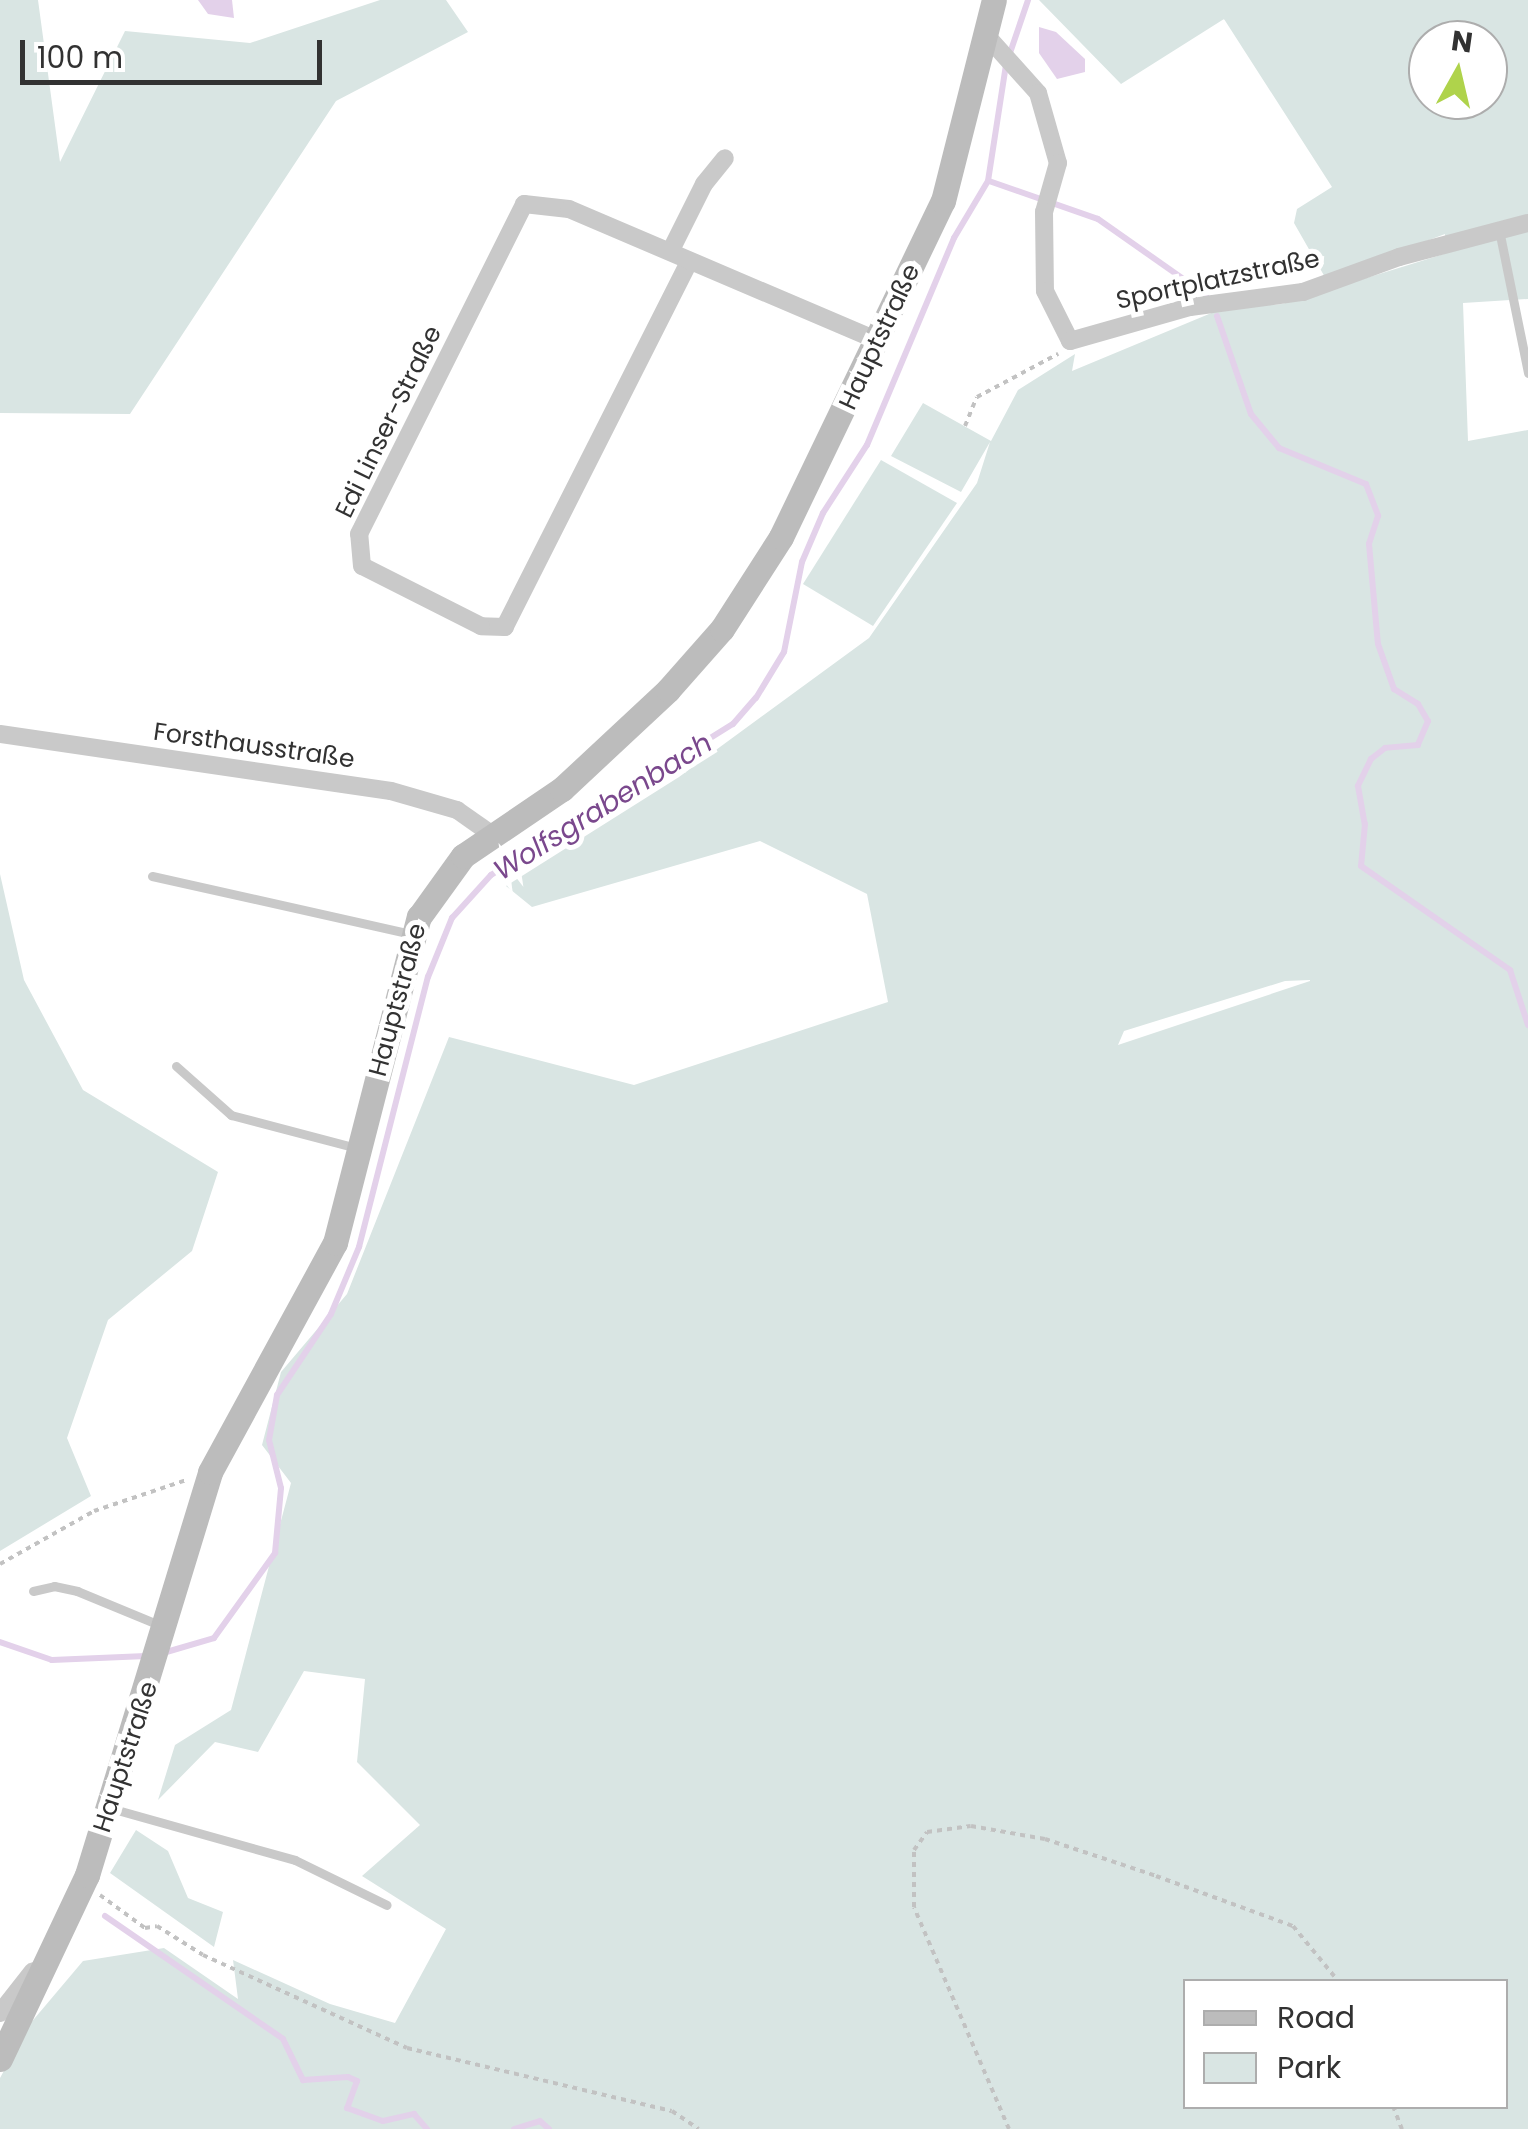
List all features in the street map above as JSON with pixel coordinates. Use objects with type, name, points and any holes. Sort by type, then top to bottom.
[{"type":"main road","name":"Hauptstraße","points":[[0,2058],[84,1884],[154,1670],[210,1472],[229,1428],[320,1276],[360,1148],[411,934],[440,881],[491,834],[562,789],[612,745],[722,629],[813,478],[943,200],[994,42],[994,0]]},
{"type":"street","points":[[994,42],[1026,74],[1058,163],[1044,212],[1045,291],[1070,341]]},
{"type":"street","points":[[671,250],[704,184],[725,158]]},
{"type":"street","name":"Edi Linser-Straße","points":[[690,262],[505,627],[481,626],[362,566],[360,534],[524,204],[569,209],[878,341]]},
{"type":"street","name":"Sportplatzstraße","points":[[1070,341],[1190,307],[1303,292],[1528,224]]},
{"type":"street","name":"Forsthausstraße","points":[[0,734],[390,791],[457,810],[491,834]]},
{"type":"street","points":[[0,2013],[61,1935]]},
{"type":"lane","points":[[1499,230],[1528,372]]},
{"type":"lane","points":[[152,876],[411,934]]},
{"type":"lane","points":[[176,1066],[231,1114],[360,1148]]},
{"type":"lane","points":[[33,1591],[54,1586],[78,1591],[162,1636]]},
{"type":"lane","points":[[110,1808],[295,1860],[387,1906]]},
{"type":"path","points":[[964,426],[977,397],[1068,349],[1070,341]]},
{"type":"path","points":[[0,1564],[94,1510],[210,1472]]},
{"type":"path","points":[[1009,2129],[914,1907],[914,1850],[927,1832],[971,1826],[1044,1839],[1156,1876],[1293,1926],[1336,1979]]},
{"type":"path","points":[[84,1884],[145,1928],[157,1926],[203,1955],[407,2048],[672,2111],[698,2129]]},
{"type":"green space","points":[[0,0],[38,0],[60,162],[125,31],[250,43],[380,0],[446,0],[468,32],[336,101],[130,414],[0,413]]},
{"type":"green space","points":[[1039,0],[1528,0],[1528,299],[1463,303],[1468,441],[1528,430],[1528,2129],[0,2129],[0,2078],[29,2025],[83,1961],[164,1948],[238,1999],[233,1960],[330,2004],[395,2023],[446,1929],[362,1876],[420,1825],[357,1762],[365,1679],[304,1671],[258,1752],[215,1742],[158,1800],[175,1745],[231,1710],[291,1483],[262,1445],[281,1372],[347,1294],[449,1037],[634,1085],[888,1002],[867,894],[760,841],[532,907],[506,886],[679,777],[869,638],[977,483],[990,442],[961,492],[891,456],[923,403],[991,441],[1018,390],[1075,354],[1072,371],[1221,309],[1282,304],[1444,254],[1445,234],[1326,279],[1294,223],[1297,209],[1332,187],[1224,19],[1121,84]],"holes":[[[1285,981],[1310,981],[1118,1045],[1124,1031]]]},
{"type":"green space","points":[[881,460],[957,503],[873,626],[803,584]]},
{"type":"green space","points":[[0,874],[24,980],[83,1090],[218,1172],[192,1251],[108,1320],[67,1438],[91,1496],[0,1551]]},
{"type":"green space","points":[[136,1830],[168,1851],[188,1898],[223,1912],[214,1947],[110,1873]]},
{"type":"shaded area","points":[[198,0],[232,0],[234,18],[208,14]]},
{"type":"shaded area","points":[[1039,27],[1056,32],[1085,59],[1085,72],[1057,79],[1039,53]]},
{"type":"waterway","name":"Wolfsgrabenbach","points":[[1010,53],[1028,0]]},
{"type":"waterway","name":"Wolfsgrabenbach","points":[[163,1653],[214,1638],[275,1553],[281,1488],[269,1440],[277,1395],[331,1314],[359,1247],[428,977],[452,918],[491,875],[733,724],[756,698],[784,652],[802,562],[823,513],[867,445],[954,238],[988,181],[1006,65]]},
{"type":"waterway","points":[[989,181],[1098,219],[1206,295]]},
{"type":"waterway","points":[[1217,316],[1251,414],[1279,448],[1366,484],[1378,516],[1369,544],[1378,644],[1394,689],[1418,704],[1428,721],[1418,745],[1385,748],[1371,759],[1358,786],[1365,824],[1361,866],[1510,970],[1528,1025]]},
{"type":"waterway","name":"Wolfsgrabenbach","points":[[0,1642],[52,1660],[146,1656]]},
{"type":"waterway","points":[[105,1916],[283,2039],[303,2080],[348,2077],[357,2081],[347,2108],[383,2121],[414,2114],[427,2129]]},
{"type":"waterway","points":[[514,2129],[540,2121],[549,2129]]}]
